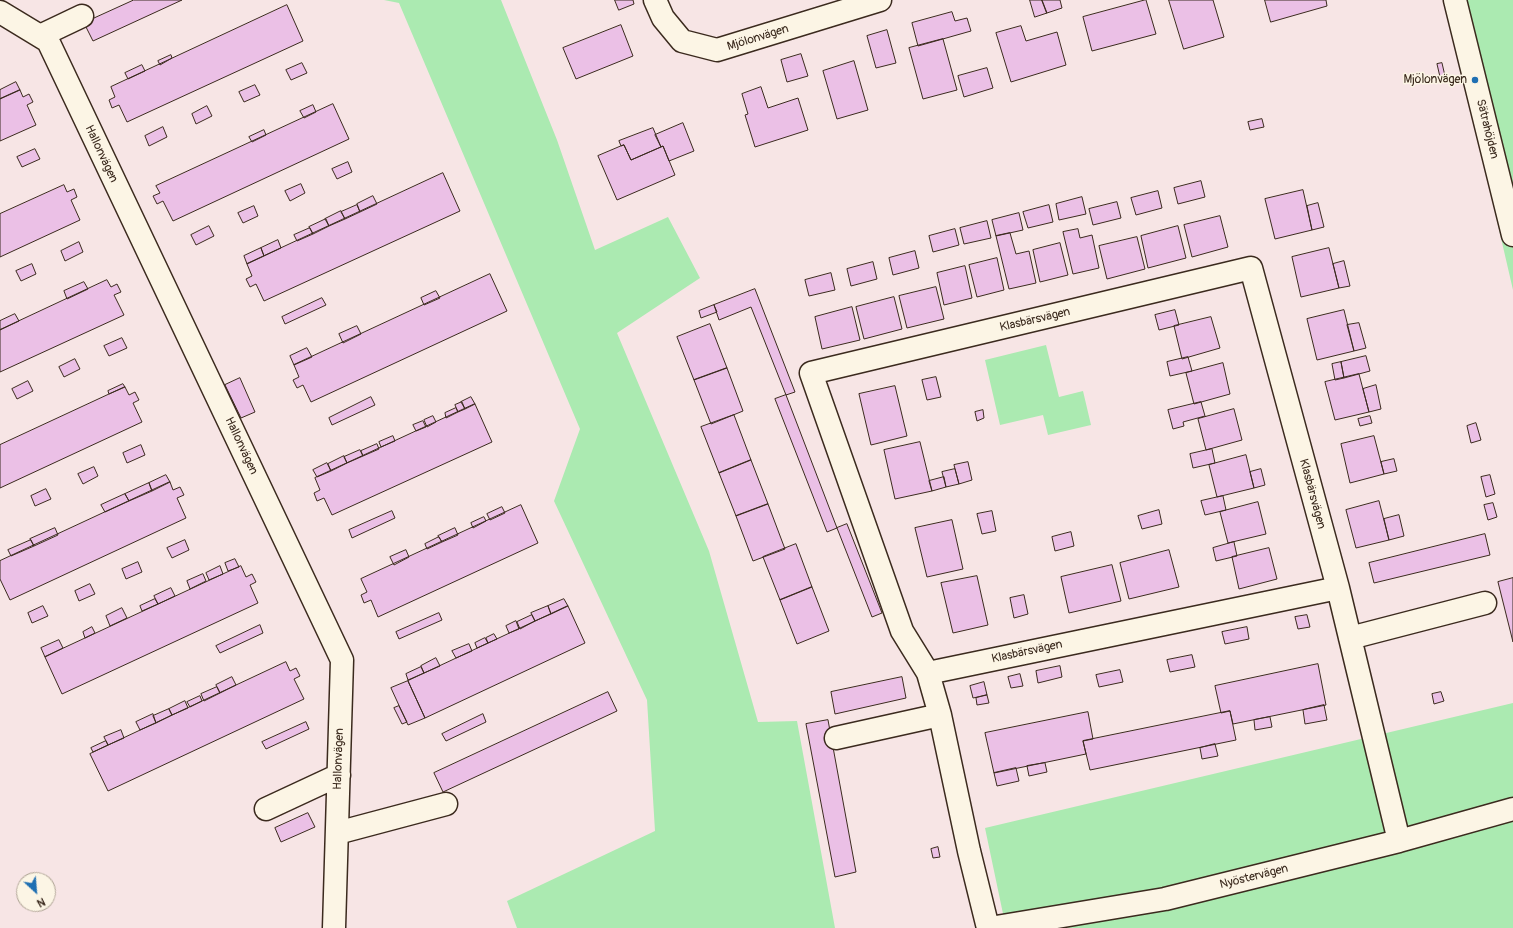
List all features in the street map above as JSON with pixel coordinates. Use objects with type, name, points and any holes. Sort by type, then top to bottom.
[{"type":"street","name":"Mjölonvägen","points":[[655,0],[663,18],[682,41],[717,50],[880,0]]},
{"type":"street","name":"Sätrahöjden","points":[[1455,0],[1513,234]]},
{"type":"street","name":"Hallonvägen","points":[[0,12],[48,41],[342,660],[334,928]]},
{"type":"street","points":[[40,36],[82,16]]},
{"type":"street","name":"Klasbärsvägen","points":[[989,928],[968,851],[940,715],[928,673],[902,631],[811,373],[1251,268],[1338,588],[1399,841]]},
{"type":"street","name":"Klasbärsvägen","points":[[928,673],[1338,588]]},
{"type":"street","points":[[1350,638],[1485,603]]},
{"type":"street","points":[[836,738],[940,715]]},
{"type":"street","points":[[266,809],[339,775]]},
{"type":"street","points":[[337,833],[446,804]]},
{"type":"street","name":"Nyöstervägen","points":[[989,928],[1165,899],[1399,841],[1513,809]]},
{"type":"green space","points":[[384,0],[501,0],[557,140],[595,250],[668,217],[700,278],[617,333],[709,551],[758,722],[797,721],[835,928],[517,928],[507,901],[655,831],[647,700],[554,501],[580,429],[399,3]]},
{"type":"green space","points":[[1446,0],[1513,0],[1513,290]]},
{"type":"green space","points":[[1046,345],[1059,397],[1083,391],[1091,425],[1048,435],[1043,415],[1000,425],[985,360]]},
{"type":"green space","points":[[1513,703],[1513,928],[1006,928],[985,828]]},
{"type":"building","points":[[134,0],[182,0],[93,41],[84,23]]},
{"type":"building","points":[[615,0],[633,0],[634,4],[619,10]]},
{"type":"building","points":[[1030,0],[1042,0],[1047,13],[1035,17]]},
{"type":"building","points":[[1042,0],[1060,0],[1062,8],[1047,13]]},
{"type":"building","points":[[1146,0],[1156,34],[1092,51],[1083,17]]},
{"type":"building","points":[[1169,0],[1213,0],[1224,37],[1184,49]]},
{"type":"building","points":[[1265,0],[1326,0],[1327,6],[1271,22]]},
{"type":"building","points":[[287,5],[303,41],[127,122],[119,105],[112,108],[109,100],[115,97],[111,87]]},
{"type":"building","points":[[952,12],[955,21],[967,18],[971,31],[918,46],[912,23]]},
{"type":"building","points":[[621,25],[633,56],[576,79],[563,48]]},
{"type":"building","points":[[1021,26],[1026,41],[1057,32],[1066,65],[1011,82],[996,33]]},
{"type":"building","points":[[887,30],[896,63],[876,68],[867,36]]},
{"type":"building","points":[[943,39],[957,90],[923,99],[909,48]]},
{"type":"building","points":[[801,54],[808,76],[787,82],[781,60]]},
{"type":"building","points":[[171,55],[172,58],[160,65],[158,61]]},
{"type":"building","points":[[854,61],[868,110],[837,119],[823,71]]},
{"type":"building","points":[[302,63],[307,73],[291,80],[286,70]]},
{"type":"building","points":[[1442,63],[1445,76],[1440,77],[1437,64]]},
{"type":"building","points":[[142,65],[145,71],[128,79],[125,73]]},
{"type":"building","points":[[987,68],[993,88],[964,97],[958,76]]},
{"type":"building","points":[[16,82],[20,90],[0,99],[0,90]]},
{"type":"building","points":[[255,85],[260,95],[244,102],[239,92]]},
{"type":"building","points":[[761,87],[768,108],[798,98],[808,130],[755,147],[745,115],[748,114],[742,94]]},
{"type":"building","points":[[20,90],[23,97],[29,94],[33,102],[27,105],[36,125],[0,141],[0,99]]},
{"type":"building","points":[[333,104],[349,139],[173,221],[163,201],[157,204],[153,196],[160,193],[156,186]]},
{"type":"building","points":[[313,105],[316,112],[304,118],[300,111]]},
{"type":"building","points":[[207,106],[212,116],[196,124],[192,114]]},
{"type":"building","points":[[1262,119],[1264,127],[1250,130],[1248,122]]},
{"type":"building","points":[[683,123],[694,151],[669,161],[663,146],[661,147],[655,135]]},
{"type":"building","points":[[163,127],[167,137],[149,146],[145,136]]},
{"type":"building","points":[[653,128],[661,147],[631,160],[624,145],[621,146],[619,141]]},
{"type":"building","points":[[264,130],[266,135],[252,142],[249,137]]},
{"type":"building","points":[[624,145],[631,160],[663,146],[675,175],[617,200],[598,156]]},
{"type":"building","points":[[35,149],[40,159],[22,167],[17,157]]},
{"type":"building","points":[[348,162],[352,172],[337,179],[332,169]]},
{"type":"building","points":[[443,173],[460,211],[264,301],[256,284],[250,287],[246,279],[252,276],[247,264]]},
{"type":"building","points":[[1201,181],[1205,197],[1178,204],[1174,188]]},
{"type":"building","points":[[301,184],[305,193],[290,201],[285,191]]},
{"type":"building","points":[[64,185],[67,192],[74,189],[77,197],[71,200],[80,220],[0,257],[0,214]]},
{"type":"building","points":[[1303,190],[1312,230],[1275,239],[1265,199]]},
{"type":"building","points":[[1158,191],[1162,208],[1136,215],[1131,198]]},
{"type":"building","points":[[373,196],[377,204],[360,212],[357,204]]},
{"type":"building","points":[[1082,197],[1086,214],[1059,220],[1056,204]]},
{"type":"building","points":[[1117,202],[1121,218],[1093,225],[1089,209]]},
{"type":"building","points":[[1318,203],[1324,227],[1312,230],[1307,206]]},
{"type":"building","points":[[357,205],[360,212],[345,219],[341,212]]},
{"type":"building","points":[[1049,205],[1053,222],[1028,228],[1023,212]]},
{"type":"building","points":[[254,206],[258,216],[243,223],[238,213]]},
{"type":"building","points":[[341,211],[345,219],[329,226],[325,219]]},
{"type":"building","points":[[1019,213],[1023,230],[996,236],[992,220]]},
{"type":"building","points":[[1220,216],[1228,247],[1192,257],[1184,225]]},
{"type":"building","points":[[326,219],[329,226],[313,234],[309,227]]},
{"type":"building","points":[[987,221],[991,238],[964,244],[960,228]]},
{"type":"building","points":[[209,226],[214,236],[196,245],[191,235]]},
{"type":"building","points":[[1178,226],[1186,258],[1148,268],[1141,236]]},
{"type":"building","points":[[310,228],[313,234],[297,241],[294,235]]},
{"type":"building","points":[[955,229],[959,245],[933,252],[929,236]]},
{"type":"building","points":[[1078,229],[1080,238],[1092,235],[1099,268],[1073,274],[1063,232]]},
{"type":"building","points":[[1010,233],[1016,254],[1029,251],[1036,283],[1009,289],[996,236]]},
{"type":"building","points":[[1137,237],[1145,269],[1107,279],[1099,246]]},
{"type":"building","points":[[278,240],[281,248],[264,256],[261,248]]},
{"type":"building","points":[[79,242],[83,252],[65,261],[61,251]]},
{"type":"building","points":[[1060,243],[1068,275],[1040,282],[1033,250]]},
{"type":"building","points":[[261,248],[264,256],[247,264],[244,256]]},
{"type":"building","points":[[1329,248],[1339,288],[1301,297],[1292,257]]},
{"type":"building","points":[[915,251],[919,268],[893,275],[889,258]]},
{"type":"building","points":[[997,258],[1004,290],[977,297],[969,265]]},
{"type":"building","points":[[1344,261],[1350,286],[1339,288],[1333,264]]},
{"type":"building","points":[[873,262],[877,279],[851,286],[847,269]]},
{"type":"building","points":[[32,264],[36,274],[21,281],[16,271]]},
{"type":"building","points":[[965,266],[972,298],[944,305],[937,273]]},
{"type":"building","points":[[831,273],[835,290],[809,296],[805,280]]},
{"type":"building","points":[[490,274],[507,311],[311,402],[303,385],[297,388],[293,380],[299,377],[294,365]]},
{"type":"building","points":[[107,280],[111,287],[117,284],[121,292],[114,295],[124,315],[0,372],[0,330]]},
{"type":"building","points":[[84,282],[88,289],[67,299],[64,291]]},
{"type":"building","points":[[936,287],[944,319],[907,328],[899,296]]},
{"type":"building","points":[[755,289],[795,392],[786,395],[751,307],[719,320],[714,305]]},
{"type":"building","points":[[436,291],[440,298],[424,305],[421,298]]},
{"type":"building","points":[[894,297],[902,329],[864,339],[856,307]]},
{"type":"building","points":[[322,298],[326,305],[285,324],[282,317]]},
{"type":"building","points":[[714,305],[717,312],[701,318],[699,311]]},
{"type":"building","points":[[852,307],[860,340],[822,349],[815,317]]},
{"type":"building","points":[[1175,310],[1179,325],[1159,330],[1155,315]]},
{"type":"building","points":[[1344,310],[1354,351],[1317,360],[1307,319]]},
{"type":"building","points":[[15,314],[19,321],[0,330],[0,321]]},
{"type":"building","points":[[1211,317],[1220,348],[1182,359],[1174,326]]},
{"type":"building","points":[[1359,323],[1366,348],[1354,351],[1347,325]]},
{"type":"building","points":[[710,324],[727,368],[694,380],[677,337]]},
{"type":"building","points":[[357,326],[361,334],[343,343],[339,334]]},
{"type":"building","points":[[122,338],[127,348],[109,356],[104,346]]},
{"type":"building","points":[[307,348],[312,357],[294,365],[290,356]]},
{"type":"building","points":[[1366,356],[1370,371],[1344,378],[1341,362]]},
{"type":"building","points":[[1188,357],[1192,371],[1170,376],[1167,362]]},
{"type":"building","points":[[75,359],[80,369],[64,377],[59,367]]},
{"type":"building","points":[[1341,362],[1344,378],[1335,380],[1332,364]]},
{"type":"building","points":[[1223,363],[1230,394],[1194,404],[1186,373]]},
{"type":"building","points":[[727,368],[743,411],[711,424],[694,380]]},
{"type":"building","points":[[1359,374],[1369,412],[1335,420],[1325,382]]},
{"type":"building","points":[[936,377],[941,397],[927,400],[922,380]]},
{"type":"building","points":[[240,378],[255,412],[241,418],[225,385]]},
{"type":"building","points":[[28,381],[33,391],[17,399],[12,389]]},
{"type":"building","points":[[123,384],[125,387],[109,394],[108,391]]},
{"type":"building","points":[[1376,385],[1381,409],[1369,412],[1363,389]]},
{"type":"building","points":[[895,386],[907,436],[871,445],[859,394]]},
{"type":"building","points":[[125,387],[129,395],[135,392],[139,400],[133,403],[142,422],[0,488],[0,445]]},
{"type":"building","points":[[786,395],[837,528],[827,532],[775,399]]},
{"type":"building","points":[[371,397],[375,405],[332,425],[329,418]]},
{"type":"building","points":[[471,397],[475,404],[465,409],[461,402]]},
{"type":"building","points":[[462,402],[465,409],[458,412],[455,405]]},
{"type":"building","points":[[1201,402],[1205,416],[1183,422],[1184,426],[1173,429],[1168,410]]},
{"type":"building","points":[[475,404],[492,442],[332,515],[324,498],[317,501],[314,493],[320,490],[315,478]]},
{"type":"building","points":[[456,408],[458,412],[446,418],[445,413]]},
{"type":"building","points":[[1234,409],[1242,440],[1206,450],[1198,419]]},
{"type":"building","points":[[983,410],[984,418],[977,421],[975,412]]},
{"type":"building","points":[[734,415],[751,460],[719,473],[701,427]]},
{"type":"building","points":[[433,416],[436,422],[427,427],[424,420]]},
{"type":"building","points":[[1370,416],[1372,423],[1360,426],[1358,419]]},
{"type":"building","points":[[423,421],[426,427],[416,431],[413,425]]},
{"type":"building","points":[[1476,423],[1481,440],[1471,443],[1467,426]]},
{"type":"building","points":[[393,436],[395,441],[381,447],[379,442]]},
{"type":"building","points":[[1374,436],[1384,474],[1350,483],[1341,444]]},
{"type":"building","points":[[920,442],[932,491],[895,499],[884,450]]},
{"type":"building","points":[[377,444],[379,449],[363,456],[361,451]]},
{"type":"building","points":[[141,445],[145,455],[127,463],[123,453]]},
{"type":"building","points":[[1212,449],[1215,463],[1193,468],[1190,454]]},
{"type":"building","points":[[360,450],[363,456],[347,463],[344,457]]},
{"type":"building","points":[[1246,455],[1254,488],[1217,497],[1209,465]]},
{"type":"building","points":[[344,456],[347,463],[331,471],[328,464]]},
{"type":"building","points":[[1394,459],[1397,471],[1384,474],[1381,462]]},
{"type":"building","points":[[751,460],[768,504],[736,516],[719,473]]},
{"type":"building","points":[[968,462],[972,480],[959,484],[954,465]]},
{"type":"building","points":[[327,463],[331,471],[317,477],[313,470]]},
{"type":"building","points":[[94,467],[98,476],[83,484],[78,474]]},
{"type":"building","points":[[955,469],[959,484],[946,487],[942,472]]},
{"type":"building","points":[[1261,469],[1265,485],[1254,488],[1250,472]]},
{"type":"building","points":[[166,475],[170,482],[152,491],[149,483]]},
{"type":"building","points":[[1490,475],[1495,494],[1486,497],[1481,477]]},
{"type":"building","points":[[944,477],[946,487],[932,491],[929,481]]},
{"type":"building","points":[[170,482],[173,490],[180,487],[184,495],[177,498],[186,518],[10,600],[0,579],[0,561]]},
{"type":"building","points":[[149,483],[152,491],[129,501],[125,494]]},
{"type":"building","points":[[46,489],[51,499],[35,506],[31,496]]},
{"type":"building","points":[[125,494],[129,501],[105,512],[101,505]]},
{"type":"building","points":[[1223,496],[1226,510],[1205,515],[1201,501]]},
{"type":"building","points":[[1379,501],[1389,540],[1356,548],[1346,510]]},
{"type":"building","points":[[1258,502],[1266,534],[1228,543],[1220,512]]},
{"type":"building","points":[[1493,503],[1497,517],[1488,520],[1484,505]]},
{"type":"building","points":[[768,504],[785,549],[753,561],[736,516]]},
{"type":"building","points":[[521,505],[538,543],[378,617],[371,600],[364,603],[361,595],[367,592],[361,579]]},
{"type":"building","points":[[502,507],[505,513],[490,520],[487,514]]},
{"type":"building","points":[[1159,510],[1162,524],[1142,529],[1138,516]]},
{"type":"building","points":[[392,511],[395,518],[352,538],[349,530]]},
{"type":"building","points":[[992,511],[996,531],[982,534],[977,514]]},
{"type":"building","points":[[1399,515],[1404,536],[1389,540],[1384,519]]},
{"type":"building","points":[[484,517],[486,521],[473,528],[471,523]]},
{"type":"building","points":[[952,520],[963,569],[927,577],[915,528]]},
{"type":"building","points":[[847,524],[882,613],[872,617],[837,528]]},
{"type":"building","points":[[55,528],[58,535],[34,546],[30,539]]},
{"type":"building","points":[[455,528],[458,535],[442,542],[438,536]]},
{"type":"building","points":[[1071,532],[1074,546],[1055,551],[1052,537]]},
{"type":"building","points":[[1485,534],[1490,555],[1374,583],[1369,563]]},
{"type":"building","points":[[439,537],[442,542],[427,549],[425,544]]},
{"type":"building","points":[[31,540],[34,546],[11,556],[8,550]]},
{"type":"building","points":[[185,540],[189,550],[172,558],[167,548]]},
{"type":"building","points":[[1234,542],[1237,556],[1216,561],[1213,548]]},
{"type":"building","points":[[796,544],[812,587],[780,600],[763,557]]},
{"type":"building","points":[[1269,548],[1277,579],[1239,589],[1232,557]]},
{"type":"building","points":[[406,550],[409,557],[394,565],[390,557]]},
{"type":"building","points":[[1169,550],[1179,587],[1129,599],[1120,563]]},
{"type":"building","points":[[235,559],[239,567],[228,571],[225,563]]},
{"type":"building","points":[[138,562],[142,572],[126,579],[122,569]]},
{"type":"building","points":[[1112,565],[1121,601],[1069,613],[1061,577]]},
{"type":"building","points":[[220,566],[223,574],[209,580],[206,573]]},
{"type":"building","points":[[241,566],[246,577],[252,574],[256,582],[250,585],[258,603],[62,694],[45,657]]},
{"type":"building","points":[[203,574],[206,581],[190,589],[187,581]]},
{"type":"building","points":[[977,576],[988,625],[953,633],[941,583]]},
{"type":"building","points":[[1513,578],[1513,642],[1498,582]]},
{"type":"building","points":[[90,584],[95,594],[79,601],[75,591]]},
{"type":"building","points":[[812,587],[829,631],[797,644],[780,600]]},
{"type":"building","points":[[171,588],[175,596],[158,604],[154,596]]},
{"type":"building","points":[[1024,595],[1028,614],[1014,618],[1010,598]]},
{"type":"building","points":[[155,599],[158,604],[142,611],[140,606]]},
{"type":"building","points":[[564,599],[568,606],[551,614],[548,606]]},
{"type":"building","points":[[43,606],[48,616],[32,623],[28,613]]},
{"type":"building","points":[[548,606],[551,614],[535,621],[531,613]]},
{"type":"building","points":[[568,606],[585,643],[425,718],[408,681]]},
{"type":"building","points":[[122,608],[127,618],[110,626],[106,616]]},
{"type":"building","points":[[439,613],[442,620],[399,639],[396,632]]},
{"type":"building","points":[[532,615],[535,621],[520,629],[517,622]]},
{"type":"building","points":[[1307,615],[1310,627],[1298,629],[1295,617]]},
{"type":"building","points":[[516,621],[519,629],[509,633],[506,626]]},
{"type":"building","points":[[260,625],[263,633],[220,653],[216,646]]},
{"type":"building","points":[[92,627],[95,633],[85,638],[83,632]]},
{"type":"building","points":[[1247,627],[1249,639],[1225,644],[1222,632]]},
{"type":"building","points":[[494,634],[497,639],[488,643],[486,638]]},
{"type":"building","points":[[485,638],[488,643],[477,648],[475,643]]},
{"type":"building","points":[[59,640],[63,648],[45,657],[41,648]]},
{"type":"building","points":[[469,644],[472,651],[456,658],[452,651]]},
{"type":"building","points":[[1192,655],[1195,667],[1170,672],[1167,660]]},
{"type":"building","points":[[436,658],[440,666],[424,673],[421,666]]},
{"type":"building","points":[[286,662],[290,671],[296,668],[300,676],[294,679],[304,699],[108,791],[90,754]]},
{"type":"building","points":[[1318,664],[1326,705],[1233,724],[1230,711],[1221,713],[1215,686]]},
{"type":"building","points":[[1060,666],[1062,677],[1038,683],[1036,671]]},
{"type":"building","points":[[421,667],[424,673],[408,680],[406,674]]},
{"type":"building","points":[[1120,670],[1123,682],[1099,687],[1096,675]]},
{"type":"building","points":[[1020,674],[1023,686],[1011,688],[1008,677]]},
{"type":"building","points":[[232,677],[236,685],[220,693],[216,685]]},
{"type":"building","points":[[902,677],[906,698],[835,714],[831,692]]},
{"type":"building","points":[[408,681],[425,718],[408,725],[391,688]]},
{"type":"building","points":[[984,682],[987,695],[973,698],[970,686]]},
{"type":"building","points":[[217,687],[220,693],[204,701],[201,694]]},
{"type":"building","points":[[608,692],[617,711],[443,792],[434,773]]},
{"type":"building","points":[[1441,692],[1444,701],[1434,704],[1432,694]]},
{"type":"building","points":[[987,695],[989,703],[977,705],[976,698]]},
{"type":"building","points":[[200,696],[202,701],[190,707],[187,702]]},
{"type":"building","points":[[185,701],[188,708],[172,715],[169,709]]},
{"type":"building","points":[[1324,705],[1327,720],[1305,724],[1303,710]]},
{"type":"building","points":[[399,706],[407,722],[402,724],[394,708]]},
{"type":"building","points":[[169,709],[172,715],[156,723],[153,716]]},
{"type":"building","points":[[1230,711],[1236,740],[1090,770],[1083,741]]},
{"type":"building","points":[[1088,712],[1093,739],[1083,741],[1086,754],[994,773],[985,733]]},
{"type":"building","points":[[153,714],[156,723],[140,730],[136,722]]},
{"type":"building","points":[[483,714],[486,722],[446,741],[442,734]]},
{"type":"building","points":[[1270,717],[1272,727],[1255,730],[1254,720]]},
{"type":"building","points":[[828,720],[856,872],[835,877],[806,724]]},
{"type":"building","points":[[306,722],[309,729],[266,749],[262,742]]},
{"type":"building","points":[[121,730],[124,738],[108,745],[104,737]]},
{"type":"building","points":[[106,741],[108,745],[93,752],[91,748]]},
{"type":"building","points":[[1215,744],[1218,756],[1202,759],[1200,748]]},
{"type":"building","points":[[1045,763],[1047,772],[1029,776],[1027,766]]},
{"type":"building","points":[[1016,768],[1019,781],[997,786],[994,773]]},
{"type":"building","points":[[308,813],[315,827],[281,842],[275,828]]},
{"type":"building","points":[[938,847],[940,857],[933,858],[931,849]]},
{"type":"place","name":"Mjölonvägen","points":[[1475,80]]}]
